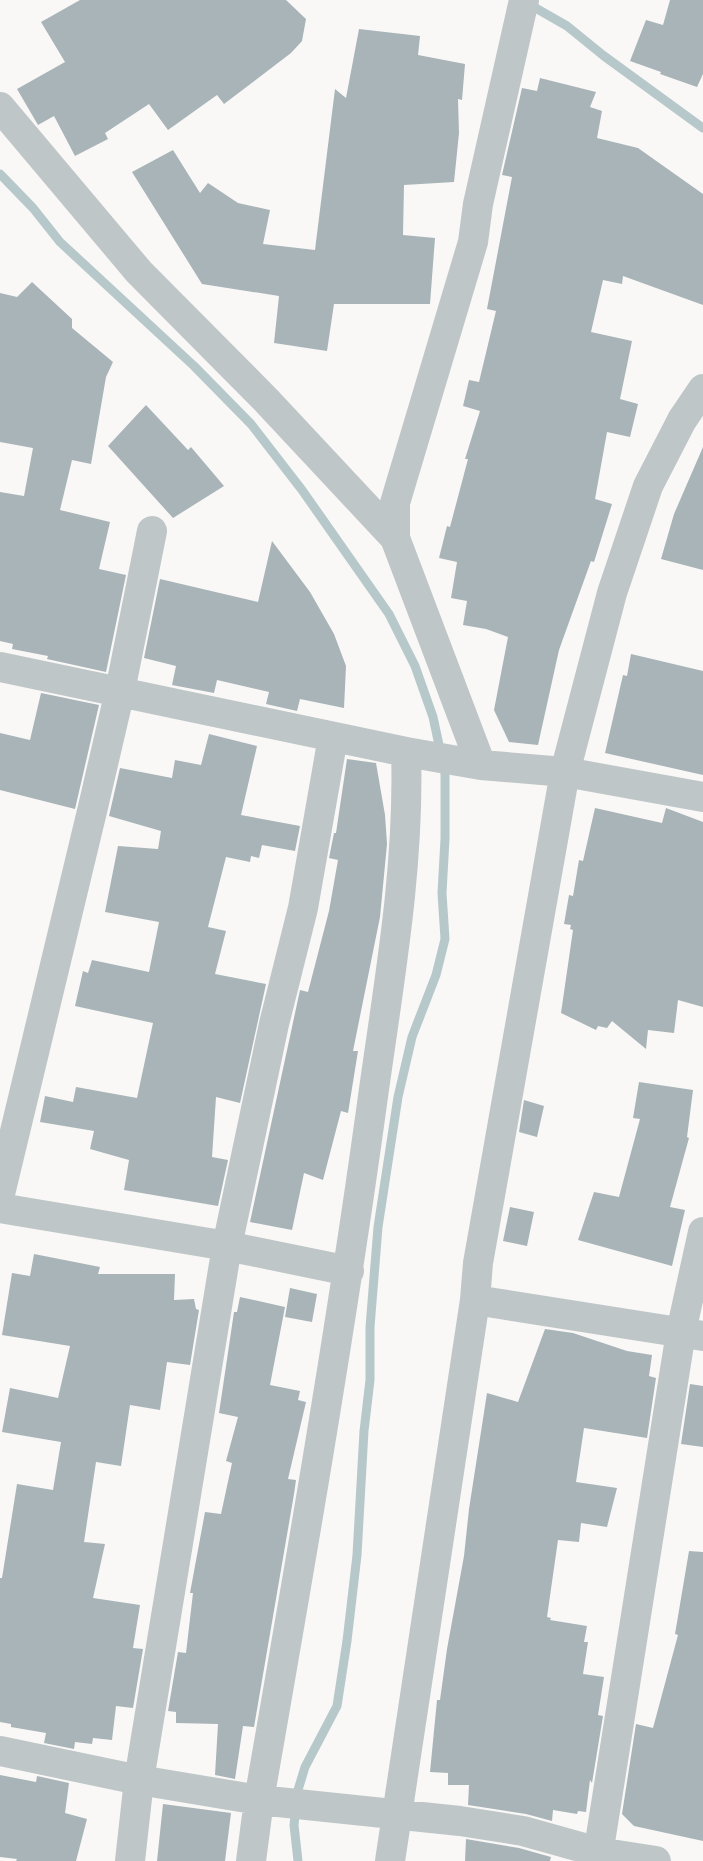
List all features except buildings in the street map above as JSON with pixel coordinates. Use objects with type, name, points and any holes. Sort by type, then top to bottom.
[{"type":"street","points":[[482,765],[395,538],[395,503],[473,242],[478,204],[522,10]]},
{"type":"street","points":[[0,106],[139,272],[266,400],[395,538]]},
{"type":"street","points":[[390,1861],[395,1815],[475,1300],[478,1263],[566,772],[612,593],[648,486],[682,420],[703,389]]},
{"type":"street","points":[[0,1194],[120,691],[152,531]]},
{"type":"street","points":[[0,667],[406,752],[482,765],[566,772],[703,797]]},
{"type":"street","points":[[130,1861],[139,1780],[227,1246],[274,1024],[303,908],[333,737]]},
{"type":"street","points":[[251,1861],[259,1800],[349,1271],[404,861],[408,786],[406,752]]},
{"type":"street","points":[[0,1208],[227,1246],[349,1271]]},
{"type":"street","points":[[598,1856],[692,1334],[703,1232]]},
{"type":"street","points":[[475,1300],[692,1334]]},
{"type":"street","points":[[0,1751],[139,1780],[259,1800],[459,1821],[523,1831],[598,1856],[656,1861]]},
{"type":"waterway","points":[[527,3],[567,26],[703,128]]},
{"type":"waterway","points":[[0,174],[33,208],[60,242],[194,366],[251,424],[302,490],[389,614],[415,666],[433,717],[445,773],[442,893],[445,939],[436,975],[412,1037],[398,1097],[378,1227],[357,1555],[347,1641],[337,1706],[305,1767],[298,1790],[294,1825],[298,1861]]}]
